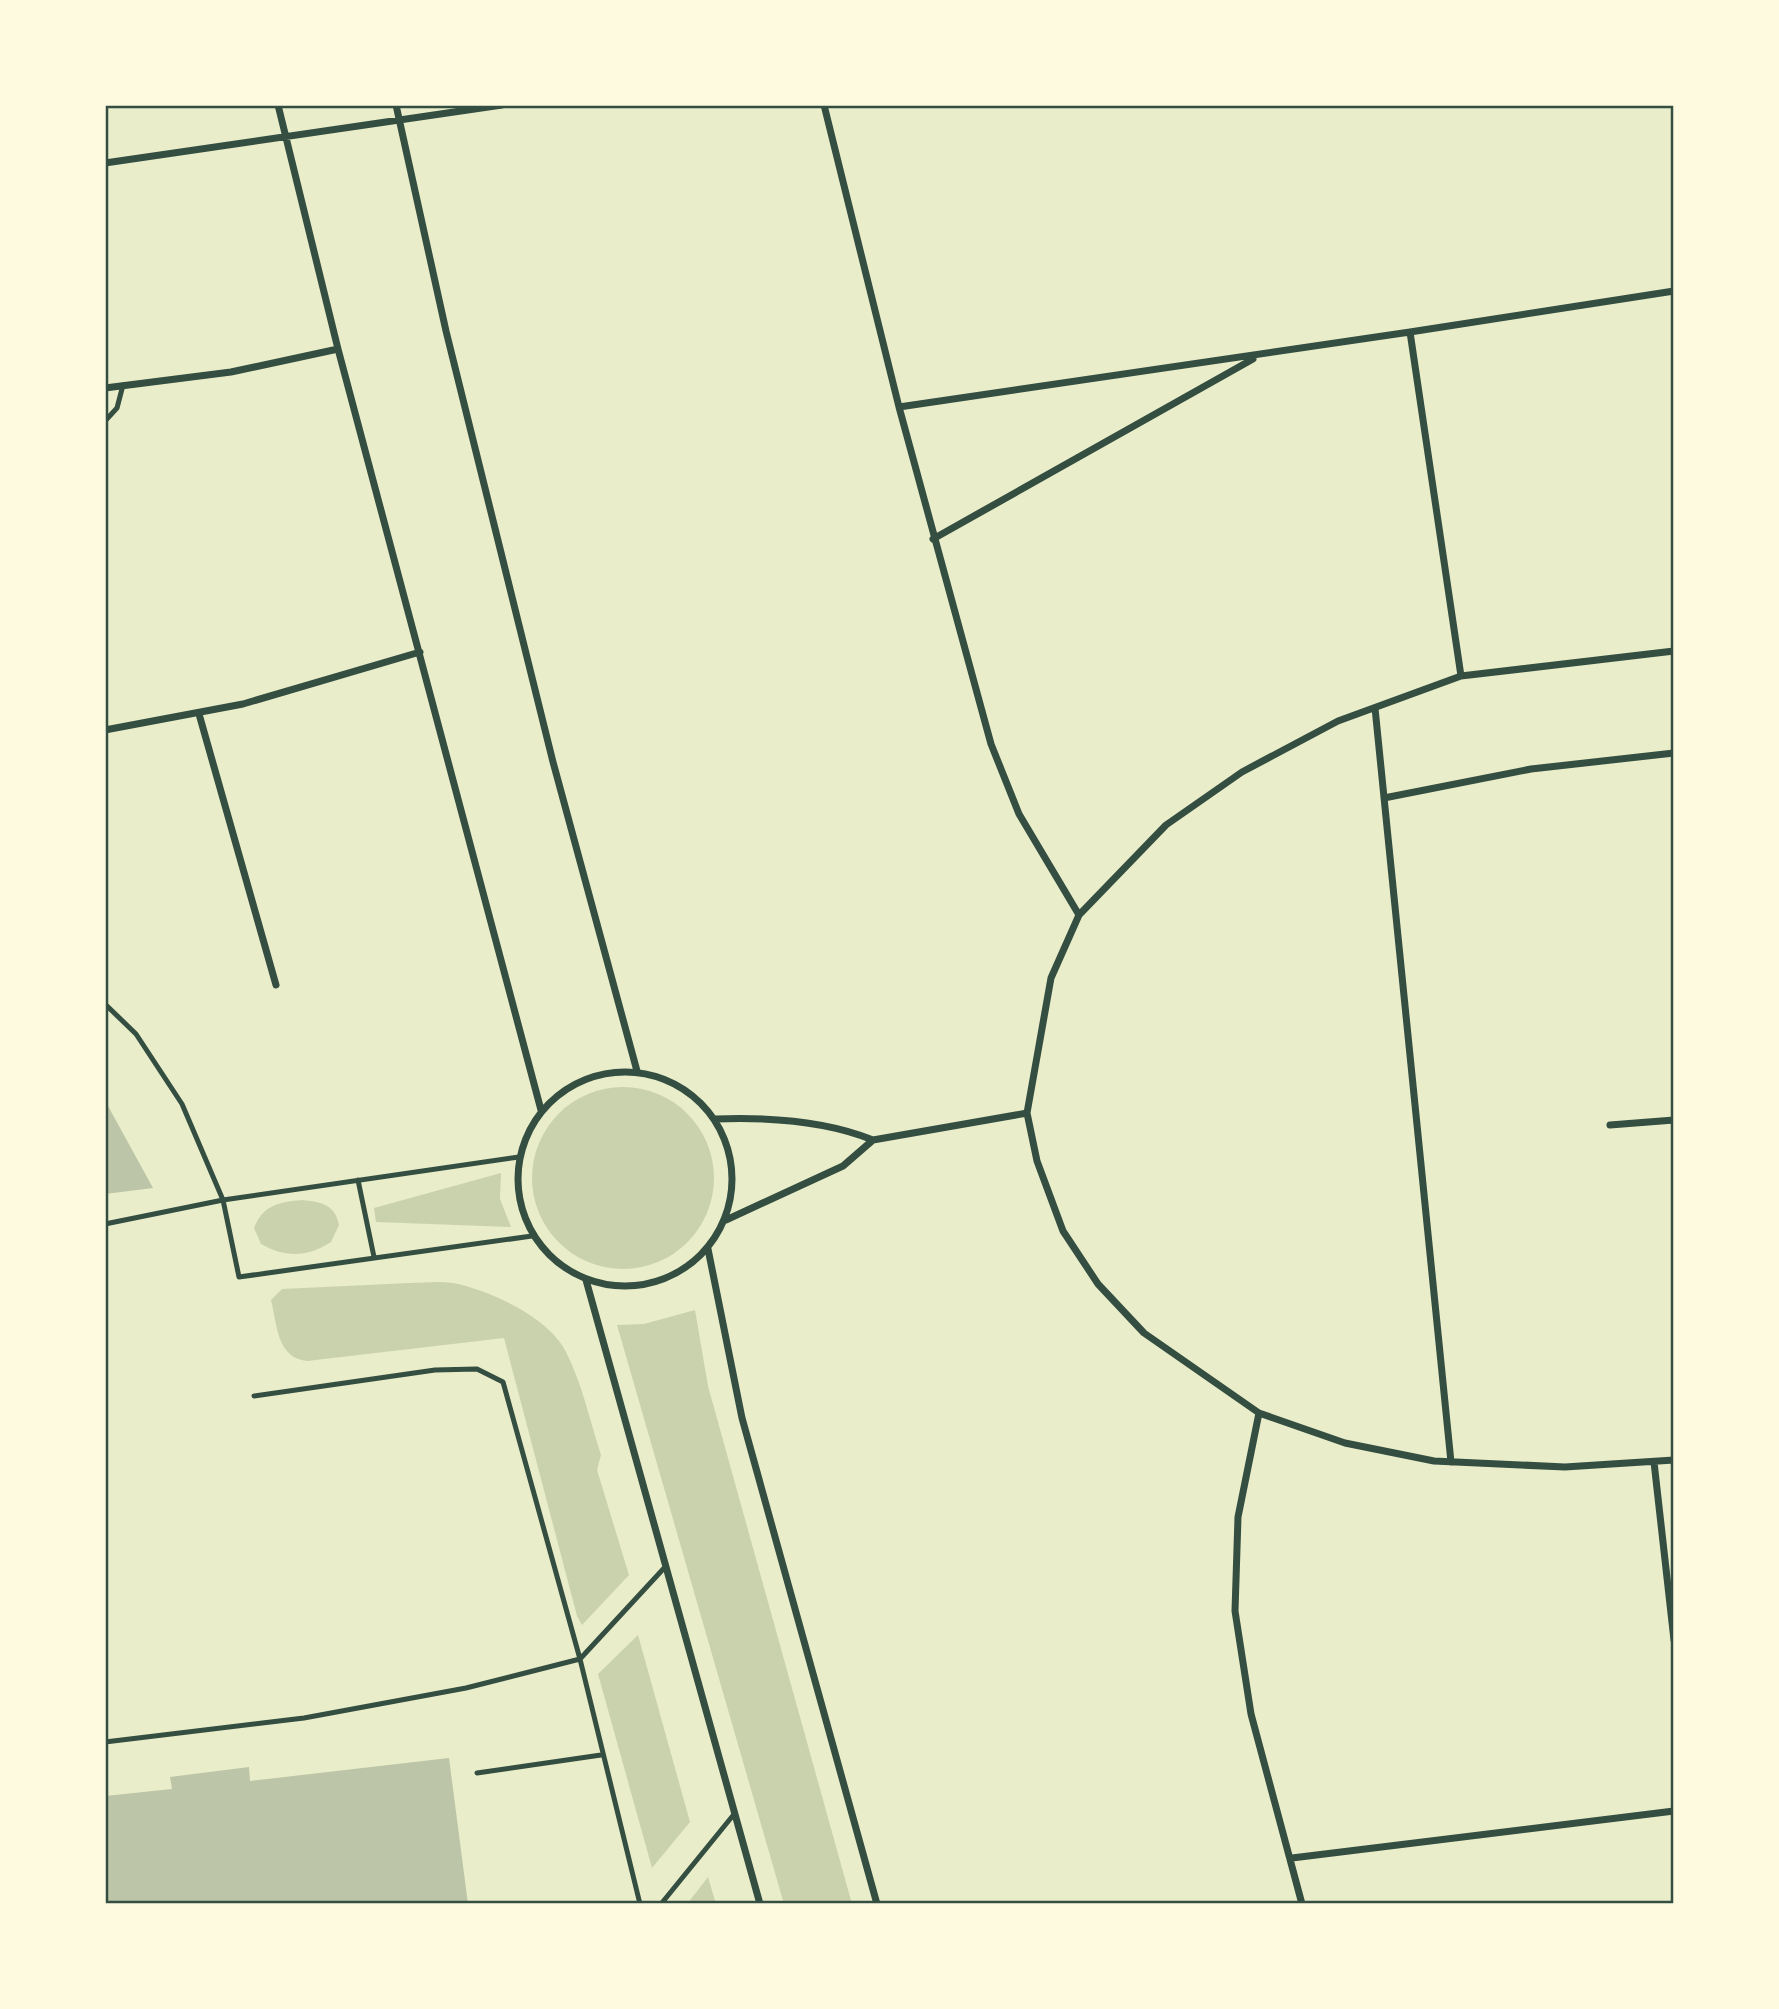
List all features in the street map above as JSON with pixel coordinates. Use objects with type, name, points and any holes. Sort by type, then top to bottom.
[{"type":"street","points":[[278,105],[338,349],[541,1110]]},
{"type":"street","points":[[396,105],[446,331],[526,654],[637,1071]]},
{"type":"street","points":[[105,163],[502,105]]},
{"type":"street","points":[[824,105],[933,539],[991,744],[1019,814],[1079,915]]},
{"type":"street","points":[[899,407],[1258,356],[1674,291]]},
{"type":"street","points":[[1410,332],[1461,676]]},
{"type":"street","points":[[105,388],[231,372],[338,349]]},
{"type":"street","points":[[933,539],[1258,356]]},
{"type":"street","points":[[1674,651],[1461,676],[1338,721],[1242,772],[1166,825],[1079,915],[1051,978],[1027,1114],[1037,1161],[1063,1231],[1098,1284],[1144,1333],[1259,1413],[1345,1443],[1451,1462],[1565,1468],[1674,1460]]},
{"type":"street","points":[[105,730],[199,714],[420,652]]},
{"type":"street","points":[[1375,708],[1451,1462]]},
{"type":"street","points":[[199,714],[276,985]]},
{"type":"street","points":[[1384,799],[1531,769],[1674,753]]},
{"type":"street","points":[[637,1071],[682,1087],[715,1119],[730,1151],[734,1185],[726,1220],[708,1249],[673,1277],[630,1287],[586,1280],[556,1262],[532,1236],[518,1197],[519,1157],[527,1132],[541,1110],[568,1086],[602,1073],[637,1071]]},
{"type":"street","points":[[726,1220],[843,1166],[873,1140],[1027,1114]]},
{"type":"street","points":[[715,1119],[796,1122],[849,1130],[873,1140]]},
{"type":"street","points":[[1610,1125],[1674,1120]]},
{"type":"street","points":[[708,1249],[742,1418],[877,1904]]},
{"type":"street","points":[[586,1280],[760,1904]]},
{"type":"street","points":[[1259,1413],[1238,1517],[1235,1611],[1251,1714],[1292,1858],[1302,1904]]},
{"type":"street","points":[[1654,1462],[1674,1640]]},
{"type":"street","points":[[1292,1858],[1674,1811]]},
{"type":"lane","points":[[105,421],[117,408],[123,385]]},
{"type":"lane","points":[[105,1004],[136,1034],[182,1104],[223,1200],[239,1277],[532,1236]]},
{"type":"lane","points":[[105,1224],[223,1200],[519,1157]]},
{"type":"lane","points":[[358,1180],[374,1257]]},
{"type":"lane","points":[[254,1396],[435,1370],[477,1369],[503,1382],[580,1659],[601,1755],[640,1904]]},
{"type":"lane","points":[[105,1742],[304,1718],[467,1688],[580,1659],[666,1566]]},
{"type":"lane","points":[[477,1773],[601,1755]]},
{"type":"lane","points":[[661,1904],[735,1813]]},
{"type":"green space","points":[[623,1087],[641,1088],[658,1094],[688,1113],[707,1143],[713,1160],[713,1196],[707,1213],[688,1243],[658,1262],[641,1268],[623,1269],[605,1268],[588,1262],[558,1243],[539,1213],[533,1196],[532,1178],[533,1160],[539,1143],[558,1113],[588,1094],[605,1088]]},
{"type":"green space","points":[[501,1173],[500,1199],[511,1227],[376,1222],[374,1208]]},
{"type":"green space","points":[[302,1200],[321,1203],[331,1208],[339,1225],[331,1242],[314,1251],[296,1254],[279,1252],[261,1244],[254,1228],[262,1214],[273,1206]]},
{"type":"green space","points":[[453,1283],[483,1292],[517,1307],[558,1339],[572,1364],[601,1455],[597,1470],[629,1575],[582,1625],[577,1616],[504,1338],[307,1361],[290,1354],[280,1339],[271,1300],[282,1289]]},
{"type":"green space","points":[[695,1310],[708,1386],[852,1904],[784,1904],[617,1325],[644,1324]]},
{"type":"green space","points":[[638,1635],[690,1822],[652,1868],[598,1674]]},
{"type":"green space","points":[[708,1877],[716,1904],[687,1904]]},
{"type":"building","points":[[105,1103],[108,1106],[153,1188],[105,1194]]},
{"type":"building","points":[[449,1758],[468,1904],[105,1904],[105,1796],[172,1789],[170,1777],[249,1767],[250,1781]]}]
